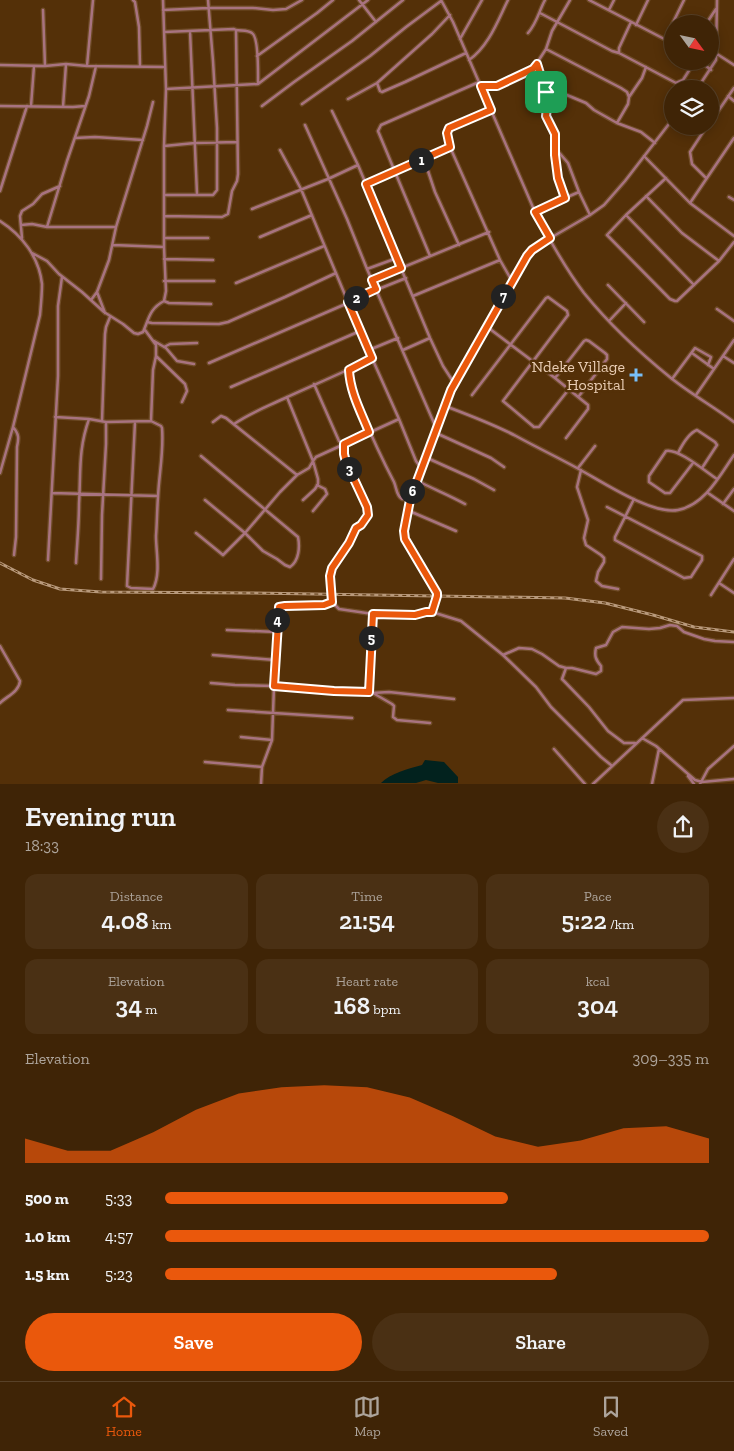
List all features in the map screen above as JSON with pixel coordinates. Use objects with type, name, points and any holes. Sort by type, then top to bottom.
[{"type":"street","points":[[87,66],[93,0]]},
{"type":"street","points":[[134,0],[139,26],[140,66]]},
{"type":"street","points":[[32,253],[47,261],[62,277],[105,313],[134,333],[140,334],[145,330],[155,307],[164,301],[166,291],[164,281],[164,146],[166,89],[162,0]]},
{"type":"street","points":[[164,195],[214,194],[217,190],[218,142],[208,0]]},
{"type":"street","points":[[163,10],[208,8],[273,10],[286,9],[302,0]]},
{"type":"street","points":[[257,56],[333,0]]},
{"type":"street","points":[[359,0],[376,22]]},
{"type":"street","points":[[166,89],[258,84],[368,0]]},
{"type":"street","points":[[262,106],[352,41],[403,0]]},
{"type":"street","points":[[302,104],[370,56],[441,0],[450,15],[535,212],[572,276],[609,321],[636,348],[672,379],[734,422]]},
{"type":"street","points":[[460,38],[482,0]]},
{"type":"street","points":[[469,60],[478,54],[488,39],[508,0]]},
{"type":"street","points":[[528,33],[540,13],[545,0]]},
{"type":"street","points":[[481,86],[497,86],[533,69],[546,49],[557,20],[570,0]]},
{"type":"street","points":[[589,0],[664,39]]},
{"type":"street","points":[[609,11],[614,0]]},
{"type":"street","points":[[636,25],[648,0]]},
{"type":"street","points":[[677,15],[684,0]]},
{"type":"street","points":[[717,0],[717,15]]},
{"type":"street","points":[[712,15],[717,8]]},
{"type":"street","points":[[43,10],[44,66]]},
{"type":"street","points":[[540,13],[557,20],[612,51],[676,83],[682,80],[688,70]]},
{"type":"street","points":[[348,99],[377,83],[432,34],[450,15]]},
{"type":"street","points":[[619,53],[621,42],[631,22]]},
{"type":"street","points":[[164,32],[211,29],[250,31],[254,34],[258,84]]},
{"type":"street","points":[[164,216],[222,217],[227,215],[232,191],[237,181],[236,30]]},
{"type":"street","points":[[190,31],[197,194]]},
{"type":"street","points":[[546,49],[621,88],[627,92],[629,97]]},
{"type":"street","points":[[377,83],[382,92],[466,53]]},
{"type":"street","points":[[719,55],[734,65]]},
{"type":"street","points":[[63,106],[66,64]]},
{"type":"street","points":[[537,64],[548,99],[546,116],[555,134],[558,178],[565,198]]},
{"type":"street","points":[[0,65],[165,66]]},
{"type":"street","points":[[0,192],[29,106],[34,66]]},
{"type":"street","points":[[47,227],[89,96],[96,66]]},
{"type":"street","points":[[617,123],[628,104],[629,97],[640,82],[646,67]]},
{"type":"street","points":[[703,80],[710,70]]},
{"type":"street","points":[[430,256],[378,131],[379,127],[479,82]]},
{"type":"street","points":[[719,110],[734,88]]},
{"type":"street","points":[[546,92],[562,93],[586,103],[594,110],[617,123],[641,132],[655,143]]},
{"type":"street","points":[[728,96],[734,101]]},
{"type":"street","points":[[91,300],[97,292],[109,260],[116,228],[153,102]]},
{"type":"street","points":[[0,106],[85,106]]},
{"type":"street","points":[[332,110],[358,165],[430,338],[454,383]]},
{"type":"street","points":[[491,110],[449,128],[447,133],[450,147],[500,260],[512,281]]},
{"type":"street","points":[[305,125],[398,338],[436,431],[491,458],[504,467]]},
{"type":"street","points":[[432,612],[437,593],[405,539],[404,531],[416,480],[454,383],[527,256],[536,247],[590,215],[613,196],[664,131]]},
{"type":"street","points":[[701,135],[690,152],[692,164],[706,178]]},
{"type":"street","points":[[75,138],[143,140]]},
{"type":"street","points":[[690,203],[734,138]]},
{"type":"street","points":[[164,146],[237,142]]},
{"type":"street","points":[[366,184],[450,147]]},
{"type":"street","points":[[556,149],[568,163],[590,215]]},
{"type":"street","points":[[280,150],[301,189],[360,331],[400,419],[416,461],[421,468]]},
{"type":"street","points":[[644,156],[690,203],[734,236]]},
{"type":"street","points":[[424,159],[435,192],[458,245]]},
{"type":"street","points":[[252,209],[358,165]]},
{"type":"street","points":[[666,178],[626,215],[608,235],[672,301],[677,301],[694,285],[719,261],[734,242]]},
{"type":"street","points":[[22,238],[20,216],[22,211],[33,204],[42,194],[60,186]]},
{"type":"street","points":[[535,212],[579,192]]},
{"type":"street","points":[[646,196],[682,233],[719,261]]},
{"type":"street","points":[[729,197],[734,200]]},
{"type":"street","points":[[260,237],[312,215]]},
{"type":"street","points":[[626,215],[694,285]]},
{"type":"street","points":[[0,221],[22,238],[32,253],[42,282],[40,315],[0,473]]},
{"type":"street","points":[[21,225],[116,228]]},
{"type":"street","points":[[372,280],[488,232]]},
{"type":"street","points":[[164,238],[208,238]]},
{"type":"street","points":[[112,245],[164,246]]},
{"type":"street","points":[[236,283],[324,246]]},
{"type":"street","points":[[367,269],[397,258]]},
{"type":"street","points":[[164,259],[213,260]]},
{"type":"street","points":[[413,296],[500,260]]},
{"type":"street","points":[[147,322],[214,324],[228,322],[336,273]]},
{"type":"street","points":[[48,560],[58,376],[58,306],[62,277]]},
{"type":"street","points":[[209,363],[376,289],[406,278]]},
{"type":"street","points":[[164,281],[214,282]]},
{"type":"street","points":[[608,285],[644,322]]},
{"type":"street","points":[[97,292],[105,313]]},
{"type":"street","points":[[472,395],[546,298],[551,298],[567,311],[568,315],[502,401],[534,427],[539,427],[569,389]]},
{"type":"street","points":[[164,301],[169,303],[211,304]]},
{"type":"street","points":[[609,321],[626,303]]},
{"type":"street","points":[[717,309],[734,321]]},
{"type":"street","points":[[101,579],[106,444],[104,422],[105,334],[110,317]]},
{"type":"street","points":[[486,326],[579,396],[588,405],[588,409],[566,438]]},
{"type":"street","points":[[145,330],[156,345],[151,421]]},
{"type":"street","points":[[232,387],[360,331]]},
{"type":"street","points":[[369,350],[398,338]]},
{"type":"street","points":[[403,350],[430,338]]},
{"type":"street","points":[[153,340],[164,347],[177,360],[194,364]]},
{"type":"street","points":[[696,395],[734,340]]},
{"type":"street","points":[[555,378],[584,341],[589,341],[605,353],[607,359],[579,396]]},
{"type":"street","points":[[164,347],[170,344],[197,343]]},
{"type":"street","points":[[672,379],[697,348],[711,358],[708,365]]},
{"type":"street","points":[[692,353],[714,369]]},
{"type":"street","points":[[156,356],[185,384],[187,391],[182,402]]},
{"type":"street","points":[[723,356],[734,364]]},
{"type":"street","points":[[234,424],[256,410],[349,370],[372,358]]},
{"type":"street","points":[[349,370],[353,391],[369,432],[399,498],[410,500]]},
{"type":"street","points":[[314,384],[339,441],[344,444]]},
{"type":"street","points":[[287,397],[318,479],[318,485],[303,500]]},
{"type":"street","points":[[445,406],[488,423],[580,469],[634,499],[658,509],[678,510],[695,503],[708,493],[734,455]]},
{"type":"street","points":[[213,422],[221,416],[226,418],[297,475]]},
{"type":"street","points":[[56,417],[104,422],[151,421],[161,426],[162,458],[156,535],[157,568],[153,589],[131,588],[128,586],[135,422]]},
{"type":"street","points":[[76,564],[80,455],[89,419]]},
{"type":"street","points":[[196,534],[223,555],[297,475],[309,468],[312,461],[319,455],[400,419]]},
{"type":"street","points":[[13,427],[18,432],[19,438],[17,447],[14,555]]},
{"type":"street","points":[[673,451],[681,446],[697,430],[716,442],[716,447],[702,468]]},
{"type":"street","points":[[337,448],[339,441]]},
{"type":"street","points":[[344,444],[346,462],[367,507],[368,515],[361,525],[356,528],[349,543],[332,568],[330,576],[332,602],[339,609],[373,614],[415,615],[432,612],[461,621],[503,655],[536,687],[551,707],[611,765]]},
{"type":"street","points":[[595,446],[580,469],[577,483],[588,520],[584,538],[586,546],[604,558],[596,581],[602,586],[618,589]]},
{"type":"street","points":[[678,453],[681,446]]},
{"type":"street","points":[[693,463],[670,493],[665,493],[649,482],[649,476],[666,451],[678,453],[702,468],[717,479]]},
{"type":"street","points":[[201,456],[298,538],[299,546],[295,564],[290,567],[262,551],[245,533],[205,500]]},
{"type":"street","points":[[425,457],[494,490]]},
{"type":"street","points":[[416,480],[437,491],[444,492],[465,504]]},
{"type":"street","points":[[313,511],[326,494],[325,489],[318,485]]},
{"type":"street","points":[[723,504],[734,489]]},
{"type":"street","points":[[52,493],[158,496]]},
{"type":"street","points":[[708,493],[734,511]]},
{"type":"street","points":[[607,508],[624,516],[702,556],[702,560],[691,577],[684,578],[617,542],[615,537],[624,516],[634,499]]},
{"type":"street","points":[[408,510],[456,531]]},
{"type":"street","points":[[711,595],[734,559]]},
{"type":"street","points":[[719,583],[734,593]]},
{"type":"street","points":[[261,784],[262,767],[272,740],[276,632],[279,607],[324,605],[332,602]]},
{"type":"street","points":[[370,692],[373,614]]},
{"type":"street","points":[[503,655],[519,648],[532,649],[560,666],[596,674],[600,671],[601,666],[596,660],[594,653],[596,648],[606,645],[613,632],[622,628],[654,628],[672,624],[684,632],[714,642],[734,642]]},
{"type":"street","points":[[227,630],[276,632]]},
{"type":"street","points":[[0,646],[20,681],[16,690],[0,703]]},
{"type":"street","points":[[213,655],[275,660]]},
{"type":"street","points":[[566,668],[562,678],[608,731],[624,743],[637,742]]},
{"type":"street","points":[[211,682],[334,691],[389,692],[454,699]]},
{"type":"street","points":[[370,692],[394,706],[393,717],[397,720],[430,723]]},
{"type":"street","points":[[593,784],[611,765],[683,700],[734,698]]},
{"type":"street","points":[[228,710],[352,718]]},
{"type":"street","points":[[241,737],[272,740]]},
{"type":"street","points":[[642,738],[659,749],[701,783],[734,779]]},
{"type":"street","points":[[701,783],[708,770],[734,746]]},
{"type":"street","points":[[652,784],[659,749]]},
{"type":"street","points":[[554,750],[585,784]]},
{"type":"street","points":[[205,762],[262,767]]},
{"type":"street","points":[[688,774],[694,784]]},
{"type":"water","points":[[425,760],[444,762],[458,777],[458,783],[438,783],[426,780],[416,783],[381,783],[395,774],[422,765]]},
{"type":"railway","points":[[0,563],[33,580],[60,589],[101,592],[565,598],[605,603],[694,627],[734,632]]},
{"type":"place","name":"Ndeke Village Hospital","points":[[636,375]]},
{"type":"route","points":[[537,64],[546,92],[548,102],[545,114],[555,134],[558,178],[565,198],[535,212],[550,238],[532,250],[527,256],[454,383],[410,500],[404,531],[405,539],[437,593],[432,612],[415,615],[373,614],[369,692],[274,686],[279,607],[324,605],[332,602],[330,576],[332,568],[349,543],[356,528],[361,525],[368,515],[367,507],[346,462],[344,444],[369,432],[353,391],[349,370],[372,358],[348,302],[376,289],[372,280],[401,268],[366,184],[450,147],[447,133],[449,128],[491,110],[481,86],[497,86],[533,69],[537,64]]}]
